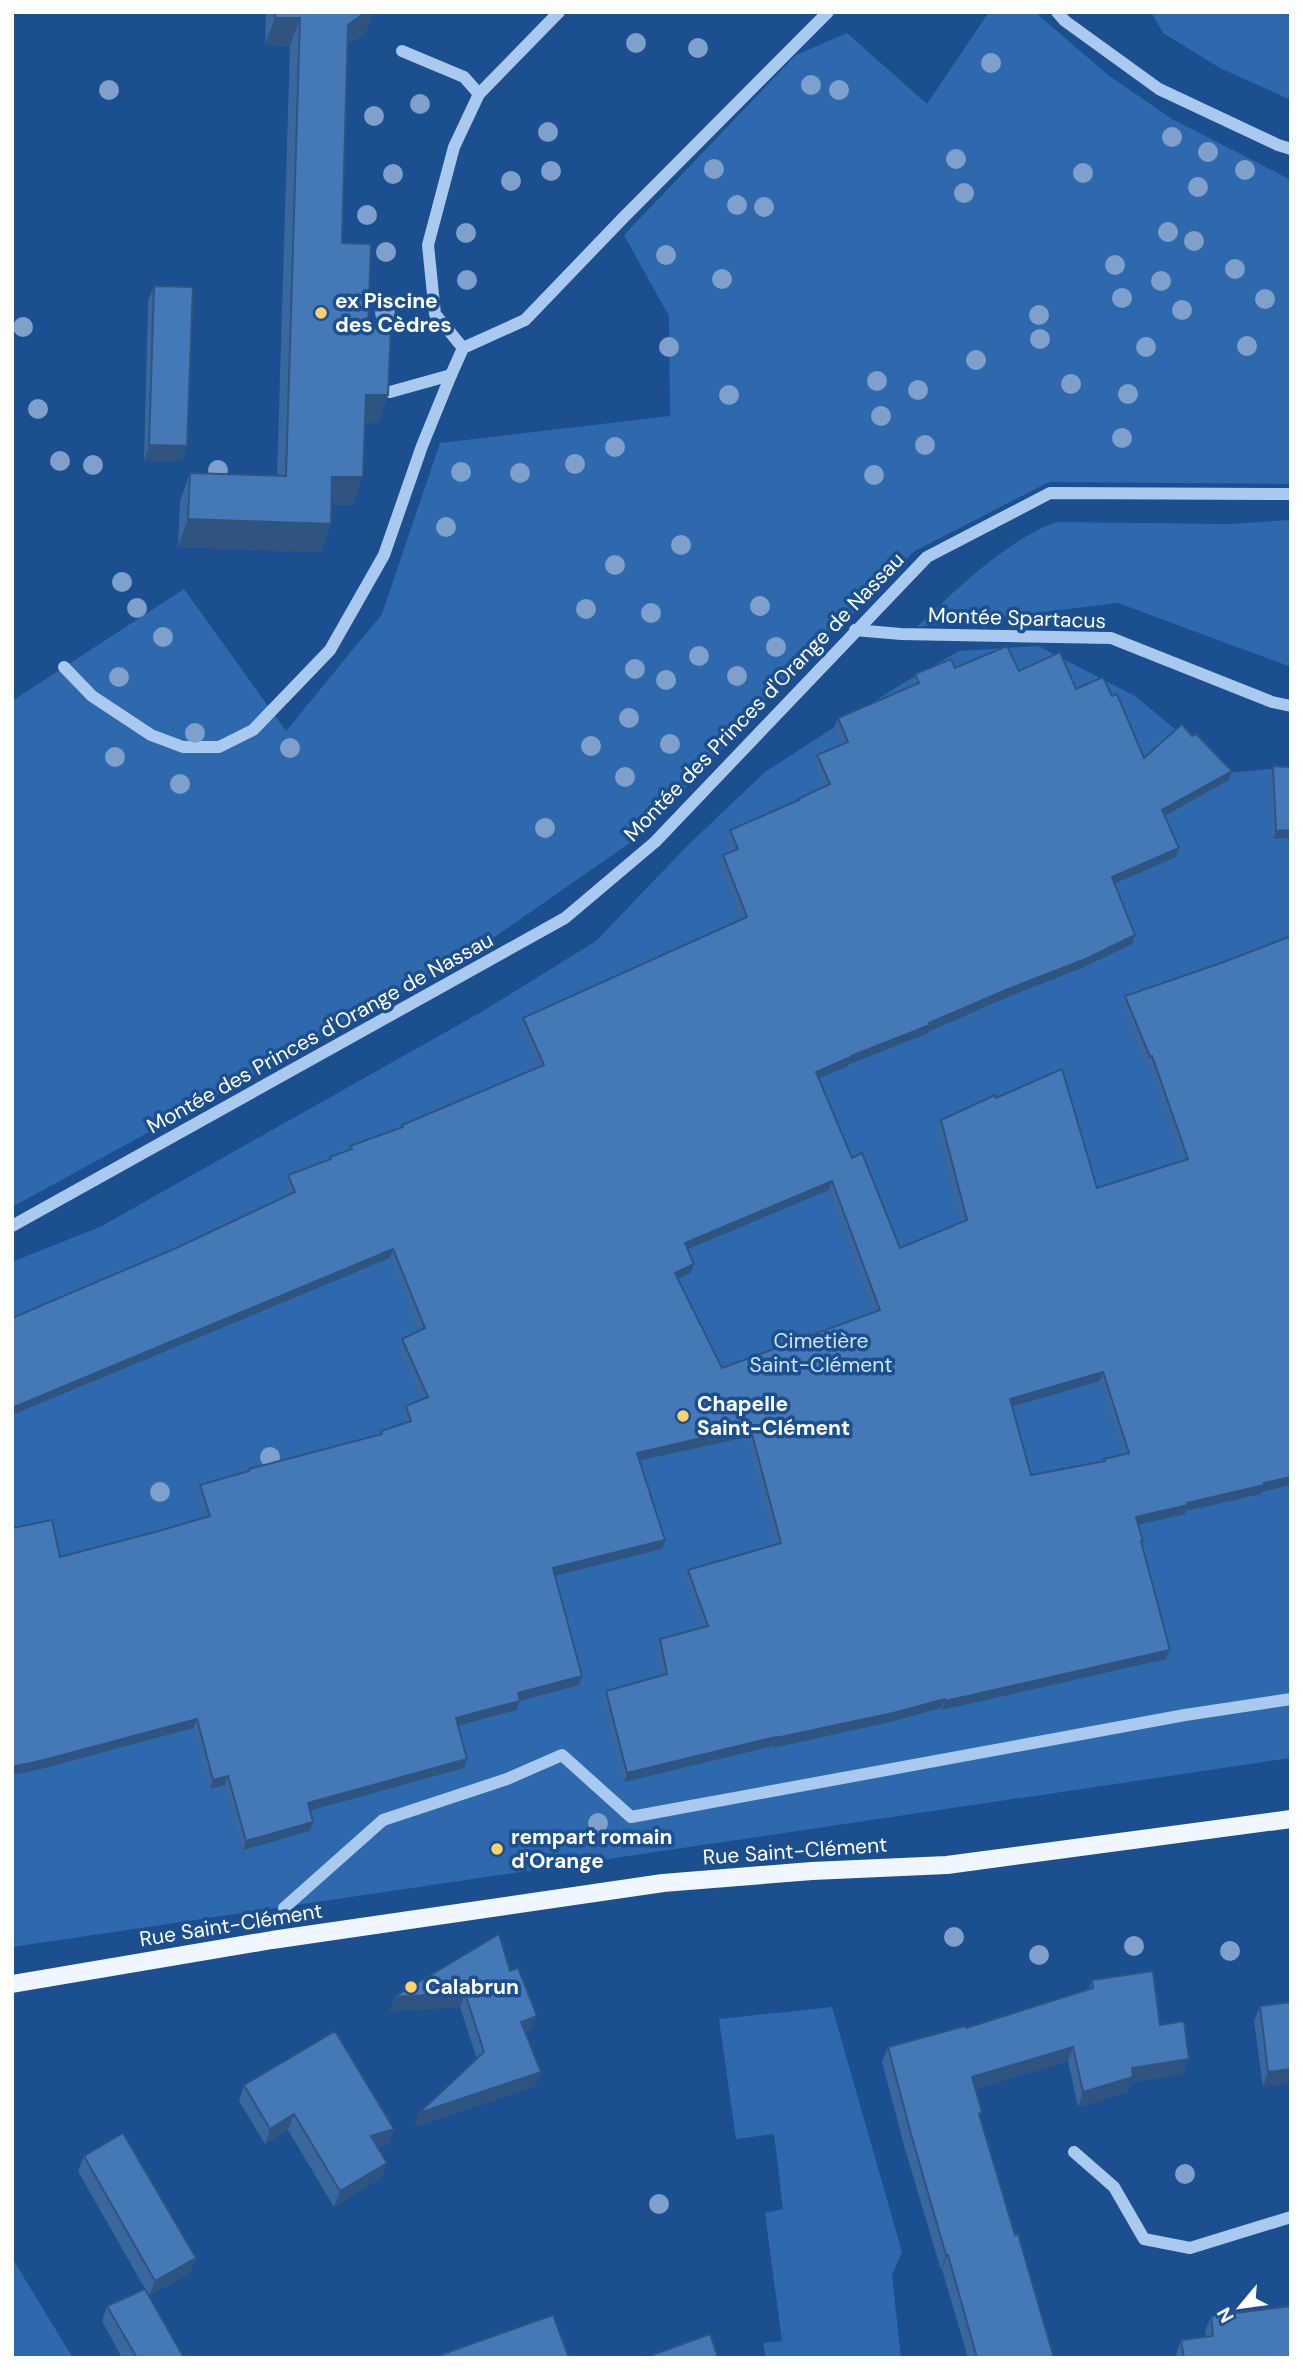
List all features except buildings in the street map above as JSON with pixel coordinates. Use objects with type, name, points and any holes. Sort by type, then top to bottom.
[{"type":"main road","name":"Rue Saint-Clément","points":[[12,1984],[272,1940],[663,1883],[812,1871],[947,1865],[1291,1819]]},
{"type":"street","points":[[463,348],[435,314],[428,245],[454,147],[479,94],[559,12]]},
{"type":"street","points":[[64,667],[92,696],[151,735],[183,747],[219,747],[253,730],[330,650],[384,555],[422,446],[463,348],[525,320],[828,12]]},
{"type":"street","points":[[1056,12],[1158,89],[1291,149]]},
{"type":"street","points":[[402,51],[464,77],[479,94]]},
{"type":"street","points":[[390,392],[451,375]]},
{"type":"street","name":"Montée des Princes d'Orange de Nassau","points":[[12,1226],[565,918],[655,842],[927,557],[1050,493],[1291,494]]},
{"type":"street","name":"Montée Spartacus","points":[[855,630],[901,634],[1111,638],[1272,702],[1291,706]]},
{"type":"street","points":[[284,1908],[383,1820],[507,1779],[562,1755],[631,1817],[1185,1715],[1291,1699]]},
{"type":"street","points":[[1074,2152],[1114,2187],[1144,2239],[1190,2248],[1291,2217]]},
{"type":"green space","points":[[989,12],[1035,12],[1108,75],[1172,119],[1291,180],[1291,484],[1049,482],[913,552],[847,620],[820,641],[644,833],[456,964],[12,1207],[12,701],[184,589],[286,731],[382,614],[440,443],[670,416],[669,316],[624,235],[796,55],[847,33],[927,104]]},
{"type":"green space","points":[[1151,12],[1291,12],[1291,100],[1220,68],[1163,33]]},
{"type":"green space","points":[[1291,520],[1291,667],[1118,603],[917,627],[1001,553],[1056,522],[1228,524]]},
{"type":"green space","name":"Cimetière Saint-Clément","points":[[1038,646],[1135,696],[1228,773],[1291,767],[1291,1758],[12,1947],[12,1262],[100,1227],[483,1011],[596,941],[688,845],[765,772],[895,688],[959,651]]},
{"type":"green space","points":[[832,2007],[902,2252],[892,2275],[901,2358],[766,2358],[763,2343],[782,2341],[765,2213],[783,2209],[774,2134],[736,2139],[719,2019]]},
{"type":"green space","points":[[12,2258],[73,2358],[12,2358]]},
{"type":"place","name":"ex Piscine des Cèdres","points":[[321,313]]},
{"type":"place","name":"Chapelle Saint-Clément","points":[[683,1416]]},
{"type":"place","name":"rempart romain d'Orange","points":[[497,1849]]},
{"type":"place","name":"Calabrun","points":[[411,1987]]}]
